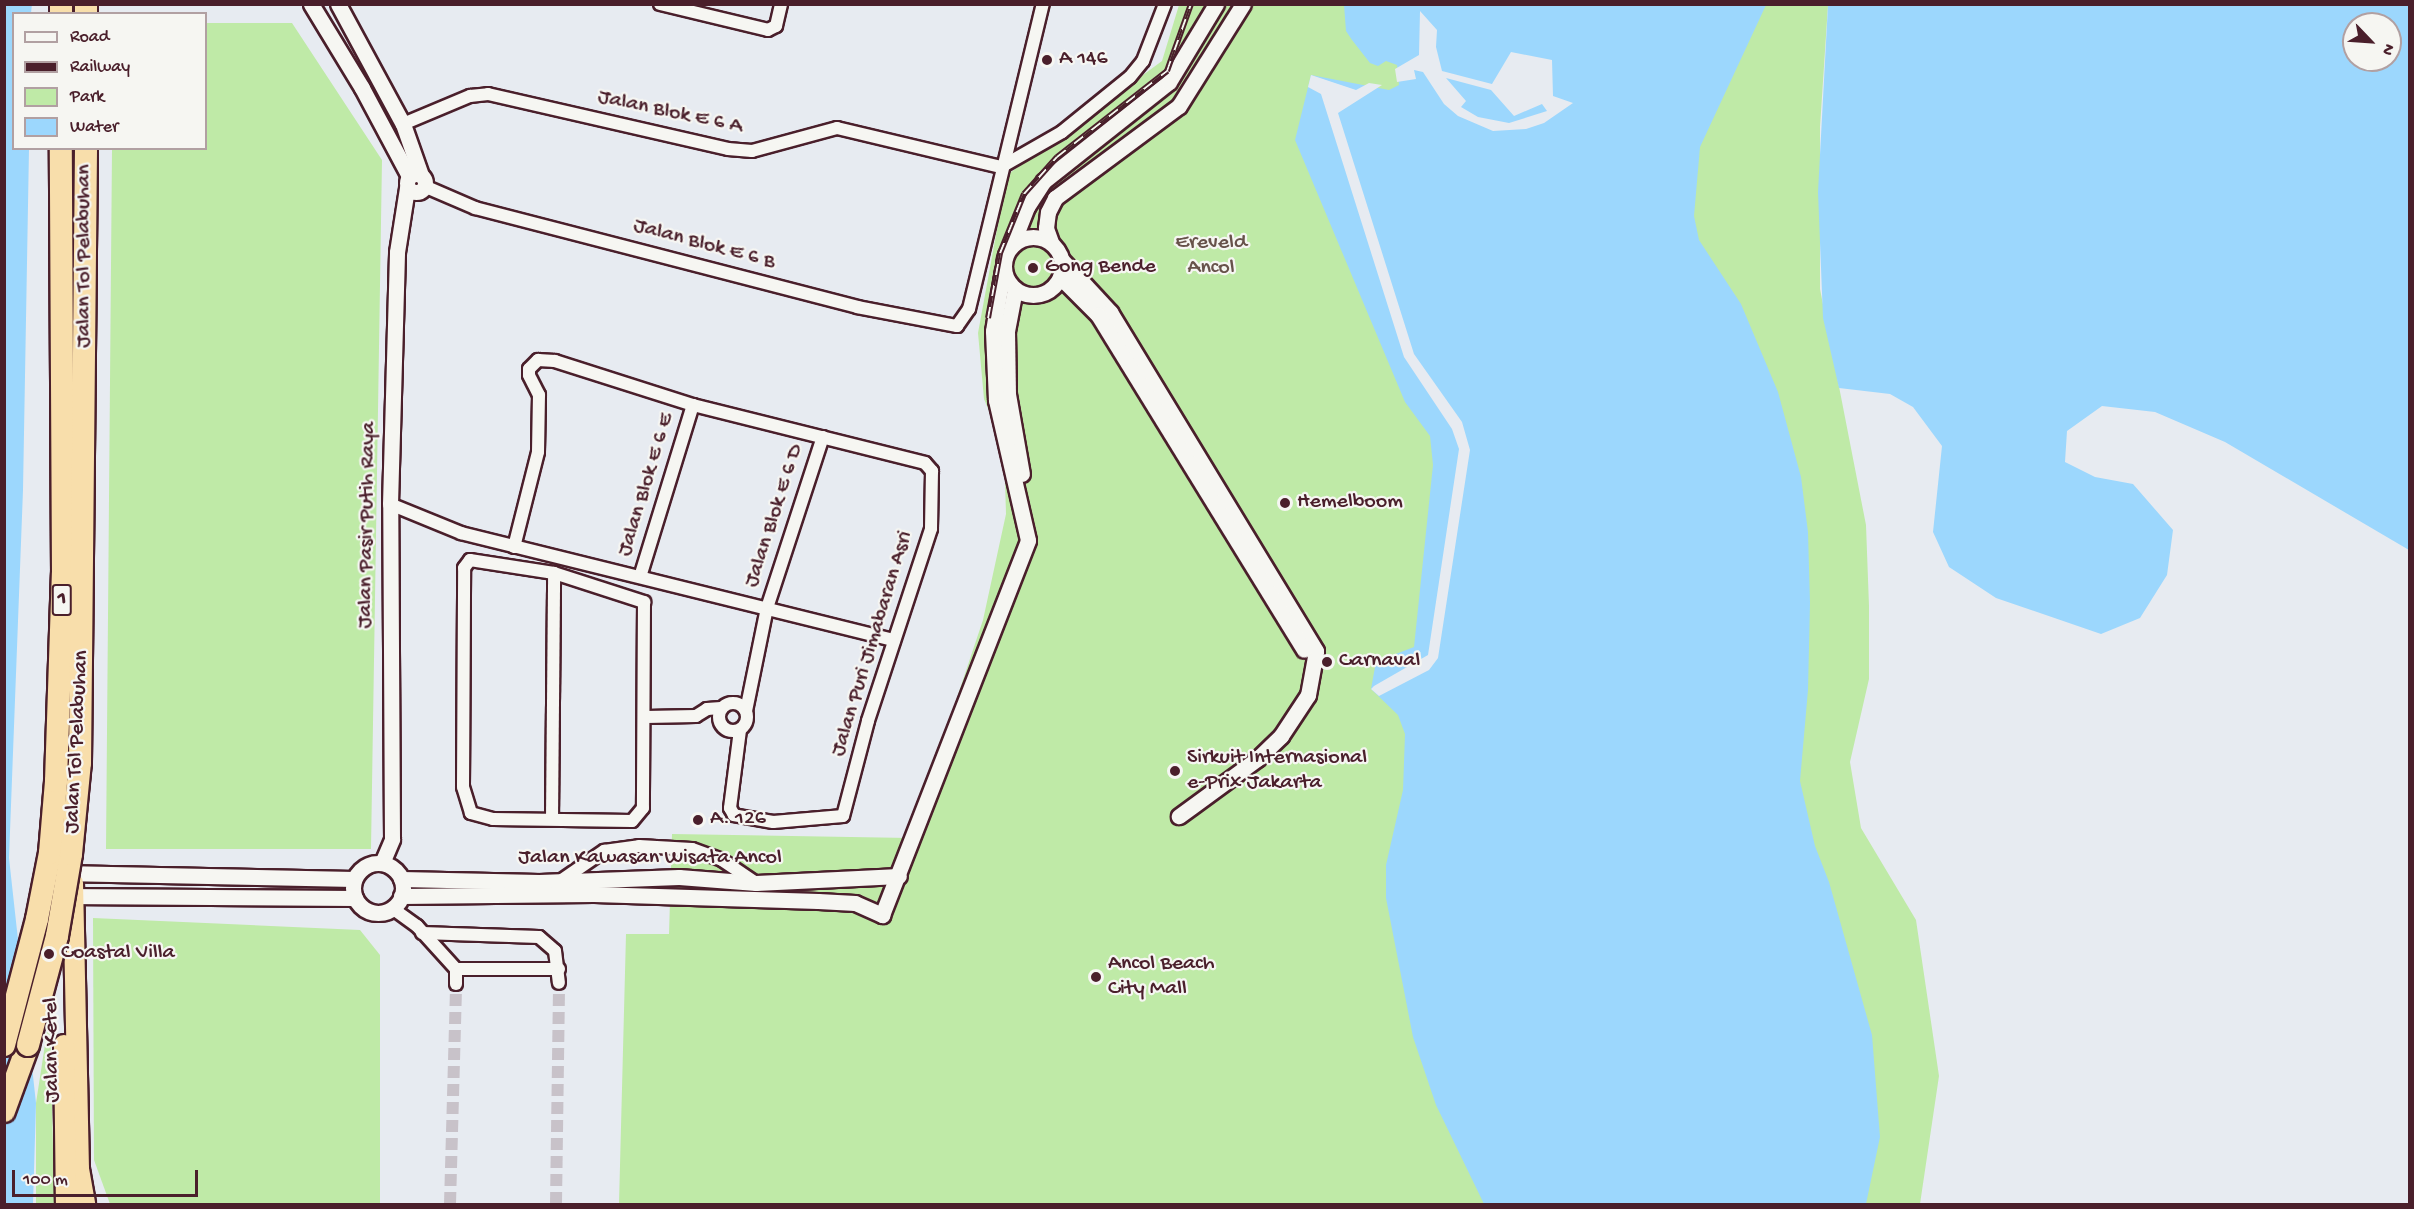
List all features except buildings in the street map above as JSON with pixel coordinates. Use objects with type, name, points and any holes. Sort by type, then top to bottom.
[{"type":"highway","points":[[59,150],[67,895]]},
{"type":"highway","name":"Jalan Tol Pelabuhan","points":[[4,1045],[37,920],[50,853],[57,781],[63,573],[59,150]]},
{"type":"highway","points":[[67,872],[81,438],[84,150]]},
{"type":"highway","name":"Jalan Tol Pelabuhan","points":[[4,1111],[28,1046],[57,936],[71,854],[80,764],[84,150]]},
{"type":"highway","name":"Jalan Ketel","points":[[66,1204],[67,895]]},
{"type":"highway","name":"Jalan Ketel","points":[[67,895],[80,1169],[85,1204]]},
{"type":"street","points":[[311,4],[415,181]]},
{"type":"street","name":"Jalan Pasir Putih Raya","points":[[338,4],[364,48],[403,124],[415,181],[397,252],[390,504],[392,839],[382,863]]},
{"type":"street","points":[[660,4],[768,30],[776,26],[780,6]]},
{"type":"street","points":[[1001,167],[1043,4]]},
{"type":"street","points":[[1001,167],[1062,132],[1130,77],[1143,61],[1166,4]]},
{"type":"street","points":[[899,876],[1029,540],[996,400],[993,331],[1003,270],[1012,245],[1027,207],[1044,181],[1169,82],[1216,4]]},
{"type":"street","points":[[1060,277],[1098,315],[1305,651],[1306,668],[1299,691],[1275,729],[1251,752],[1176,813],[1257,759],[1281,736],[1308,695],[1316,651],[1110,312],[1062,260],[1046,228],[1048,212],[1055,198],[1179,106],[1206,69],[1243,4]]},
{"type":"street","points":[[346,62],[364,48]]},
{"type":"street","name":"Jalan Blok E 6 A","points":[[403,124],[470,96],[488,94],[728,150],[752,151],[837,128],[1001,167]]},
{"type":"street","name":"Jalan Blok E 6 B","points":[[415,181],[475,208],[857,307],[944,326],[957,326],[969,309],[1001,167]]},
{"type":"street","points":[[1012,245],[1031,236],[1051,242]]},
{"type":"street","points":[[1003,270],[1015,289],[1037,296],[1049,291],[1060,277],[1062,260]]},
{"type":"street","points":[[1015,289],[1007,332],[1008,394],[1023,476],[1023,513]]},
{"type":"street","name":"Jalan Puri Jimabaran Asri","points":[[514,547],[538,452],[539,395],[530,382],[529,369],[538,360],[555,361],[693,405],[920,460],[932,471],[931,529],[894,640],[843,816],[773,822],[738,817],[730,808],[740,730]]},
{"type":"street","name":"Jalan Blok E 6 E","points":[[640,577],[693,405]]},
{"type":"street","name":"Jalan Blok E 6 D","points":[[746,711],[767,609],[823,437]]},
{"type":"street","points":[[390,504],[461,532],[514,547],[894,640]]},
{"type":"street","points":[[470,560],[554,573],[644,602],[646,717],[643,808],[632,821],[477,817],[466,803],[464,568],[470,560]]},
{"type":"street","points":[[552,818],[554,573]]},
{"type":"street","points":[[646,717],[696,716],[707,709],[721,708],[731,702],[746,711],[747,721],[740,730],[727,730],[720,724],[707,723],[696,716]]},
{"type":"street","points":[[720,724],[721,708]]},
{"type":"street","points":[[559,882],[604,851],[639,846],[700,851],[723,860],[756,883]]},
{"type":"street","points":[[355,898],[354,879],[365,866],[382,863],[393,868],[401,879],[397,902],[456,969],[456,984]]},
{"type":"street","points":[[67,872],[105,876],[354,879]]},
{"type":"street","name":"Jalan Kawasan Wisata Ancol","points":[[397,902],[594,894],[855,903],[882,915],[899,876],[756,883],[679,878],[559,882],[401,879]]},
{"type":"street","points":[[818,901],[820,880]]},
{"type":"street","points":[[67,895],[104,898],[355,898],[374,913],[397,902]]},
{"type":"street","points":[[422,933],[539,936],[555,951],[559,983]]},
{"type":"street","points":[[456,969],[559,969]]},
{"type":"green space","name":"Ereveld Ancol","points":[[1179,5],[1828,5],[1820,127],[1820,289],[1866,525],[1869,606],[1869,679],[1850,762],[1861,828],[1916,920],[1939,1076],[1920,1204],[619,1204],[626,934],[669,934],[672,834],[910,838],[983,620],[1006,514],[1004,447],[984,399],[978,333],[1007,175],[1162,61]]},
{"type":"green space","points":[[207,23],[292,23],[382,160],[371,849],[106,849],[112,150],[207,150]]},
{"type":"green space","points":[[93,918],[360,930],[380,955],[380,1204],[110,1204],[94,1160]]},
{"type":"green space","points":[[50,1012],[54,1195],[58,1204],[36,1204],[36,1103]]},
{"type":"water","points":[[32,4],[31,12],[12,12],[12,150],[29,150],[23,490],[9,858],[36,1103],[33,1204],[5,1204],[4,5]]},
{"type":"water","points":[[1344,5],[1766,5],[1700,147],[1694,216],[1699,240],[1741,304],[1778,392],[1801,477],[1808,532],[1810,603],[1808,690],[1800,781],[1815,846],[1829,882],[1872,1035],[1880,1137],[1866,1204],[1484,1204],[1436,1105],[1413,1037],[1386,898],[1386,865],[1403,790],[1405,734],[1398,715],[1371,689],[1375,667],[1380,660],[1414,647],[1433,465],[1430,436],[1405,402],[1295,140],[1311,75],[1389,90],[1399,85],[1397,65],[1386,61],[1378,66],[1370,63],[1352,40],[1346,31]]},
{"type":"water","points":[[1828,5],[2409,5],[2409,550],[2225,442],[2155,412],[2102,406],[2067,431],[2065,462],[2095,477],[2133,484],[2173,530],[2167,575],[2140,618],[2101,634],[1996,598],[1949,567],[1933,532],[1942,446],[1913,407],[1890,394],[1839,388],[1823,318],[1818,192]]},
{"type":"pier","points":[[1420,11],[1437,30],[1436,47],[1442,71],[1492,84],[1511,52],[1552,60],[1553,96],[1573,103],[1544,123],[1526,129],[1493,131],[1458,116],[1444,104],[1423,72],[1414,70],[1416,79],[1397,82],[1395,69],[1419,55]],"holes":[[[1446,78],[1491,90],[1514,116],[1542,104],[1547,111],[1509,123],[1478,117],[1461,107],[1466,101]]]},
{"type":"pier","points":[[1311,75],[1356,90],[1369,83],[1382,85],[1338,113],[1414,354],[1462,422],[1470,450],[1438,658],[1429,670],[1379,696],[1371,689],[1374,686],[1428,655],[1459,449],[1452,429],[1404,357],[1321,94],[1308,87]]},
{"type":"tunnel","points":[[556,1204],[559,983]]},
{"type":"tunnel","points":[[450,1204],[456,984]]},
{"type":"railway","points":[[988,318],[1000,253],[1024,194],[1057,157],[1167,71],[1191,4]]},
{"type":"place","name":"A 146","points":[[1047,60]]},
{"type":"place","name":"Gong Bende","points":[[1033,268]]},
{"type":"place","name":"Hemelboom","points":[[1285,503]]},
{"type":"place","name":"Carnaval","points":[[1327,662]]},
{"type":"place","name":"Sirkuit Internasional e-Prix Jakarta","points":[[1175,771]]},
{"type":"place","name":"A. 126","points":[[698,820]]},
{"type":"place","name":"Coastal Villa","points":[[49,954]]},
{"type":"place","name":"Ancol Beach City Mall","points":[[1096,977]]}]
